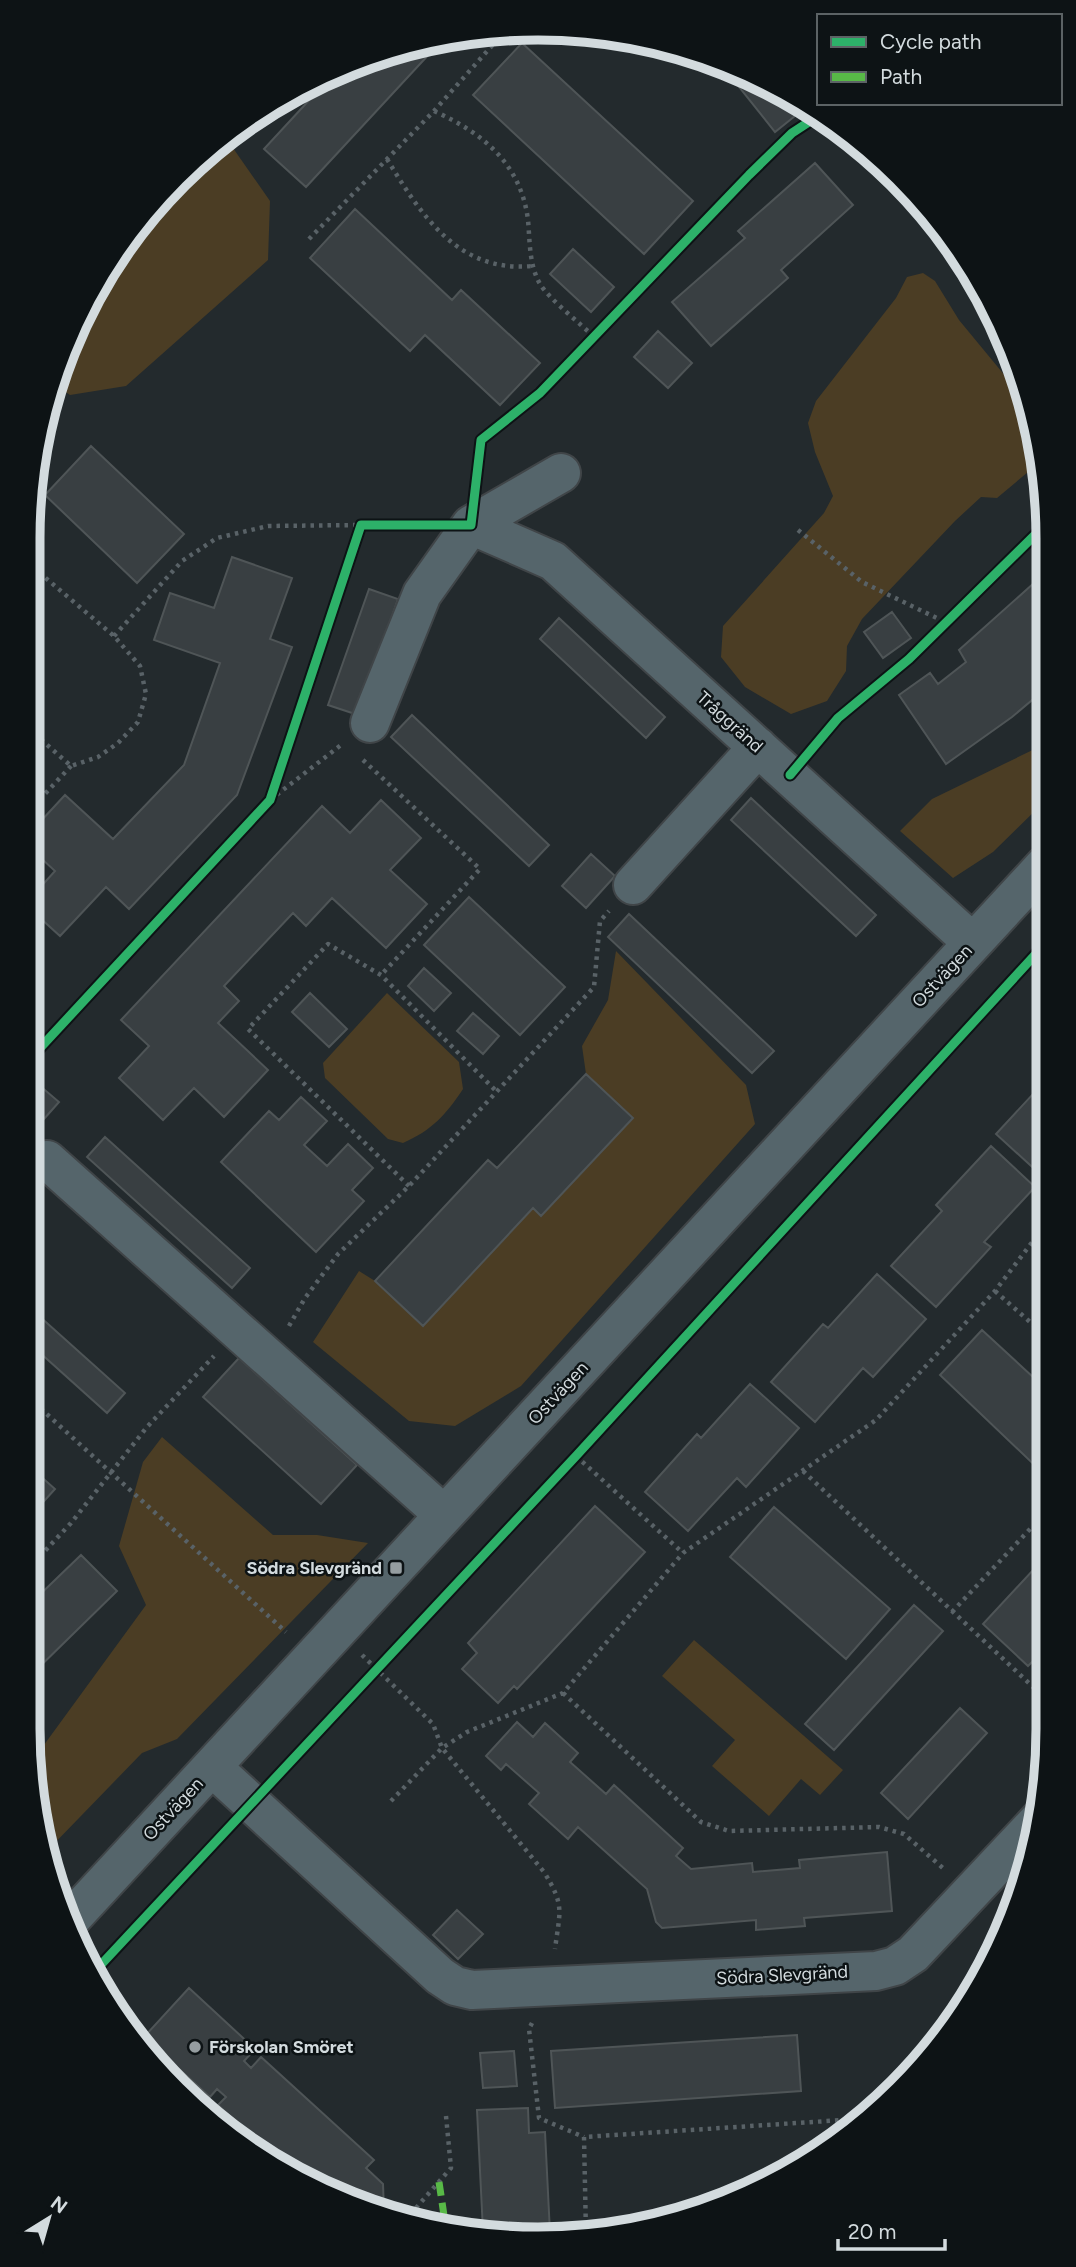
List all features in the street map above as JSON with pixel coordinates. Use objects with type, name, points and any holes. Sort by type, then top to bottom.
[{"type":"street","points":[[358,733],[422,594],[471,525],[561,473]]},
{"type":"street","name":"Tråggränd","points":[[471,525],[553,561],[973,943]]},
{"type":"street","points":[[633,885],[758,747]]},
{"type":"street","name":"Ostvägen","points":[[76,1913],[1036,875]]},
{"type":"street","points":[[47,1160],[444,1516]]},
{"type":"street","name":"Södra Slevgränd","points":[[212,1767],[448,1981],[472,1990],[876,1971],[895,1966],[913,1954],[1024,1836]]},
{"type":"path","points":[[309,239],[434,111],[495,42]]},
{"type":"path","points":[[434,111],[463,124],[494,149],[514,174],[527,212],[532,266],[541,286],[594,337]]},
{"type":"path","points":[[387,159],[428,222],[450,242],[479,258],[511,268],[532,266]]},
{"type":"path","points":[[585,346],[604,327]]},
{"type":"path","points":[[114,636],[182,561],[217,538],[268,526],[375,526]]},
{"type":"path","points":[[357,539],[361,526]]},
{"type":"path","points":[[798,530],[862,582],[945,622]]},
{"type":"path","points":[[40,573],[114,636],[140,666],[146,694],[138,722],[118,743],[98,757],[71,766],[40,799]]},
{"type":"path","points":[[936,631],[955,613]]},
{"type":"path","points":[[260,810],[358,733],[480,869],[381,975]]},
{"type":"path","points":[[40,739],[71,766]]},
{"type":"path","points":[[270,800],[274,787]]},
{"type":"path","points":[[271,1361],[305,1298],[338,1254],[409,1186],[594,987],[600,921],[633,885]]},
{"type":"path","points":[[409,1186],[248,1029],[328,944],[381,975],[497,1092]]},
{"type":"path","points":[[391,1801],[442,1748],[467,1731],[563,1693],[683,1553],[876,1420],[995,1291],[1036,1237]]},
{"type":"path","points":[[995,1291],[1036,1327]]},
{"type":"path","points":[[40,1556],[71,1523],[147,1427],[238,1331]]},
{"type":"path","points":[[40,1408],[313,1656]]},
{"type":"path","points":[[566,1466],[585,1446]]},
{"type":"path","points":[[576,1456],[683,1553]]},
{"type":"path","points":[[803,1471],[1036,1691]]},
{"type":"path","points":[[952,1612],[1036,1523]]},
{"type":"path","points":[[358,1650],[375,1670],[433,1724],[442,1748],[544,1872],[556,1892],[561,1908],[550,1987],[529,2029],[539,2118],[584,2137],[846,2120]]},
{"type":"path","points":[[366,1681],[385,1660]]},
{"type":"path","points":[[563,1693],[701,1822],[729,1831],[879,1827],[904,1834],[970,1893]]},
{"type":"path","points":[[416,2208],[451,2168],[446,2116]]},
{"type":"path","points":[[584,2137],[586,2224]]},
{"type":"shaded area","points":[[232,146],[270,201],[268,260],[126,386],[70,395],[63,390],[78,348],[124,261],[186,186]]},
{"type":"shaded area","points":[[923,273],[935,281],[959,320],[1010,382],[1019,409],[1031,470],[997,498],[981,497],[955,521],[862,619],[847,646],[846,671],[827,701],[791,714],[745,687],[721,657],[723,626],[824,513],[833,496],[815,452],[808,423],[816,401],[896,298],[907,277]]},
{"type":"shaded area","points":[[1036,748],[1036,810],[993,852],[953,878],[900,831],[932,799]]},
{"type":"shaded area","points":[[616,951],[746,1085],[755,1124],[521,1386],[455,1426],[409,1421],[313,1342],[359,1271],[375,1281],[423,1326],[533,1208],[541,1215],[632,1118],[586,1074],[582,1046],[608,1000]]},
{"type":"shaded area","points":[[387,993],[459,1062],[463,1089],[437,1121],[403,1143],[388,1139],[325,1078],[323,1063]]},
{"type":"shaded area","points":[[162,1437],[273,1535],[317,1535],[368,1543],[177,1739],[142,1753],[54,1844],[41,1750],[146,1605],[119,1546],[143,1462]]},
{"type":"shaded area","points":[[694,1640],[843,1770],[820,1795],[801,1779],[769,1816],[712,1766],[735,1740],[662,1676]]},
{"type":"building","points":[[522,43],[693,201],[644,254],[473,95]]},
{"type":"building","points":[[431,52],[306,187],[264,149],[316,93],[378,67]]},
{"type":"building","points":[[734,81],[798,114],[775,132]]},
{"type":"building","points":[[815,163],[853,205],[781,270],[788,278],[711,346],[672,302],[745,238],[738,231]]},
{"type":"building","points":[[355,209],[452,300],[461,290],[540,363],[500,405],[425,335],[410,351],[310,258]]},
{"type":"building","points":[[573,249],[614,287],[591,312],[550,274]]},
{"type":"building","points":[[658,331],[692,363],[668,388],[634,357]]},
{"type":"building","points":[[91,446],[184,534],[137,583],[45,495]]},
{"type":"building","points":[[232,557],[292,578],[270,639],[292,647],[237,795],[129,909],[106,887],[60,936],[40,918],[40,888],[55,871],[40,857],[40,822],[65,795],[113,839],[184,765],[220,663],[154,640],[170,593],[214,608]]},
{"type":"building","points":[[1036,581],[1036,697],[946,764],[899,695],[930,673],[938,684],[966,662],[959,650]]},
{"type":"building","points":[[369,589],[398,599],[358,715],[328,705]]},
{"type":"building","points":[[892,612],[911,638],[883,658],[864,632]]},
{"type":"building","points":[[559,618],[665,717],[646,738],[540,639]]},
{"type":"building","points":[[412,715],[549,845],[529,866],[391,737]]},
{"type":"building","points":[[751,798],[876,915],[856,936],[731,820]]},
{"type":"building","points":[[381,800],[421,838],[390,870],[427,904],[386,948],[332,898],[306,926],[293,913],[224,986],[239,1001],[218,1023],[268,1070],[224,1117],[194,1088],[163,1120],[119,1078],[149,1046],[121,1020],[322,806],[350,833]]},
{"type":"building","points":[[591,854],[615,876],[586,908],[562,886]]},
{"type":"building","points":[[469,897],[565,987],[520,1035],[424,945]]},
{"type":"building","points":[[629,914],[774,1051],[752,1073],[608,937]]},
{"type":"building","points":[[424,968],[451,993],[434,1011],[408,986]]},
{"type":"building","points":[[310,993],[347,1029],[329,1047],[292,1012]]},
{"type":"building","points":[[473,1013],[499,1036],[483,1054],[457,1031]]},
{"type":"building","points":[[586,1074],[633,1118],[541,1216],[533,1208],[423,1326],[375,1281],[488,1160],[497,1168]]},
{"type":"building","points":[[40,1086],[59,1102],[40,1123]]},
{"type":"building","points":[[1036,1091],[1036,1170],[996,1134]]},
{"type":"building","points":[[301,1097],[327,1121],[304,1145],[327,1166],[348,1144],[373,1168],[352,1190],[364,1201],[316,1252],[221,1162],[269,1111],[279,1120]]},
{"type":"building","points":[[105,1137],[250,1268],[232,1288],[87,1157]]},
{"type":"building","points":[[991,1146],[1035,1187],[984,1242],[991,1247],[936,1307],[891,1266],[942,1211],[936,1205]]},
{"type":"building","points":[[877,1274],[926,1319],[873,1377],[863,1368],[815,1422],[771,1382],[823,1324],[828,1328]]},
{"type":"building","points":[[40,1317],[125,1393],[107,1413],[40,1353]]},
{"type":"building","points":[[982,1330],[1036,1380],[1036,1467],[940,1375]]},
{"type":"building","points":[[239,1358],[357,1465],[321,1504],[203,1397]]},
{"type":"building","points":[[750,1384],[799,1428],[746,1487],[737,1478],[688,1531],[645,1492],[697,1434],[701,1438]]},
{"type":"building","points":[[40,1476],[55,1489],[40,1506]]},
{"type":"building","points":[[595,1506],[645,1552],[517,1689],[514,1686],[498,1703],[462,1669],[477,1653],[468,1643]]},
{"type":"building","points":[[774,1507],[890,1609],[846,1659],[730,1557]]},
{"type":"building","points":[[81,1555],[117,1591],[40,1666],[40,1594]]},
{"type":"building","points":[[1036,1567],[1036,1658],[1028,1666],[983,1624]]},
{"type":"building","points":[[914,1605],[943,1631],[834,1750],[805,1724]]},
{"type":"building","points":[[960,1708],[987,1733],[908,1819],[881,1793]]},
{"type":"building","points":[[517,1722],[533,1737],[545,1723],[578,1753],[570,1762],[606,1794],[614,1785],[683,1848],[676,1856],[691,1869],[752,1863],[753,1872],[800,1868],[799,1860],[887,1852],[892,1911],[804,1918],[805,1926],[756,1930],[756,1920],[662,1928],[656,1922],[647,1889],[578,1827],[568,1839],[529,1804],[539,1793],[506,1764],[501,1770],[486,1756]]},
{"type":"building","points":[[457,1910],[483,1934],[458,1959],[433,1935]]},
{"type":"building","points":[[189,1988],[255,2049],[244,2061],[251,2068],[261,2057],[374,2160],[366,2168],[383,2184],[384,2202],[318,2175],[261,2143],[218,2105],[226,2097],[217,2089],[210,2097],[146,2035]]},
{"type":"building","points":[[797,2035],[801,2091],[555,2108],[551,2051]]},
{"type":"building","points":[[514,2051],[517,2086],[483,2088],[480,2053]]},
{"type":"building","points":[[528,2108],[529,2133],[545,2132],[550,2227],[483,2223],[477,2110]]},
{"type":"marked path","points":[[439,2182],[444,2218]]},
{"type":"cycle path","points":[[40,1048],[270,800],[361,525],[471,525],[481,440],[540,393],[749,175],[792,133],[810,121]]},
{"type":"cycle path","points":[[790,775],[838,718],[909,659],[1036,534]]},
{"type":"cycle path","points":[[100,1965],[576,1456],[1036,954]]},
{"type":"place","name":"Södra Slevgränd","points":[[396,1568]]},
{"type":"place","name":"Förskolan Smöret","points":[[195,2047]]}]
